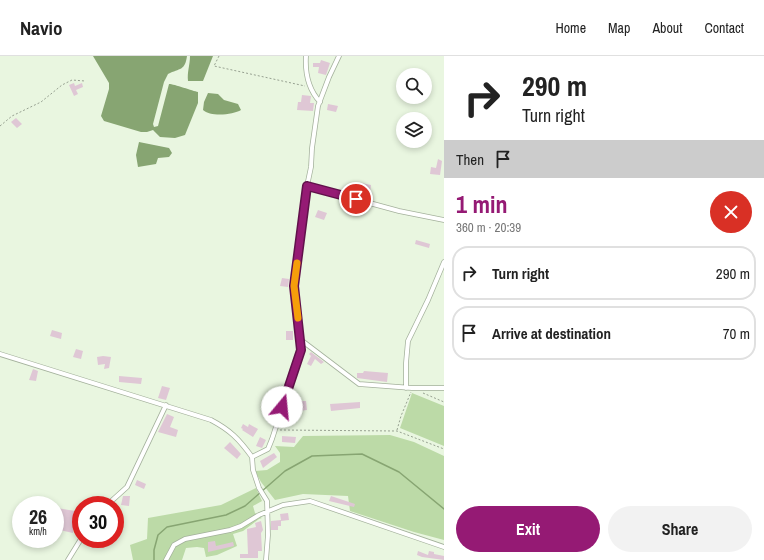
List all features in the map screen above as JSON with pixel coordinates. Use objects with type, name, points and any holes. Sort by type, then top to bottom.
[{"type":"street","points":[[306,56],[305,73],[315,97],[320,102]]},
{"type":"street","points":[[252,457],[268,448],[301,350],[294,286],[307,186],[311,167],[312,148],[320,102],[340,56]]},
{"type":"street","points":[[307,186],[444,220]]},
{"type":"street","points":[[406,388],[408,341],[444,262]]},
{"type":"street","points":[[301,340],[359,384],[406,388],[444,388]]},
{"type":"street","points":[[0,354],[166,405],[211,420],[228,429],[240,441],[252,457],[253,470],[259,488],[265,495],[267,501],[266,560]]},
{"type":"street","points":[[117,496],[127,487],[166,405]]},
{"type":"street","points":[[166,560],[174,545],[185,539],[230,530],[241,526],[249,519],[283,505],[310,501],[444,547]]},
{"type":"street","points":[[68,560],[75,548]]},
{"type":"path","points":[[219,56],[214,66],[311,87]]},
{"type":"path","points":[[0,126],[12,116],[41,102],[62,84],[72,80],[85,81]]},
{"type":"path","points":[[397,431],[412,388],[444,402]]},
{"type":"path","points":[[275,430],[397,431],[444,449]]},
{"type":"shaded area","points":[[93,56],[187,56],[183,67],[168,74],[164,82],[153,124],[154,127],[158,126],[169,84],[198,92],[198,103],[185,135],[175,138],[160,137],[153,130],[141,132],[104,121],[101,116],[109,89],[109,83]]},
{"type":"shaded area","points":[[190,56],[213,56],[203,81],[188,81]]},
{"type":"shaded area","points":[[208,93],[218,94],[224,100],[238,104],[241,110],[233,113],[222,114],[211,114],[206,112],[203,110],[204,102]]},
{"type":"shaded area","points":[[139,142],[169,148],[172,153],[169,157],[158,158],[156,164],[138,167],[136,155]]},
{"type":"shaded area","points":[[412,393],[444,406],[444,446],[400,428]]},
{"type":"shaded area","points":[[390,435],[414,442],[444,456],[444,540],[350,511],[348,496],[303,494],[275,500],[261,482],[255,471],[267,470],[280,462],[280,453],[275,446],[294,447],[303,436]]},
{"type":"shaded area","points":[[256,488],[262,501],[253,506],[255,513],[262,518],[243,531],[233,534],[237,546],[217,555],[206,557],[204,548],[197,547],[186,548],[182,560],[133,560],[130,545],[147,539],[148,518],[221,505]]},
{"type":"building","points":[[321,60],[330,63],[326,75],[318,73],[319,67],[313,67],[313,63],[320,63]]},
{"type":"building","points":[[74,83],[75,86],[82,83],[83,87],[76,90],[78,94],[74,96],[69,85]]},
{"type":"building","points":[[302,95],[311,96],[310,103],[314,103],[313,111],[297,110],[298,102],[301,102]]},
{"type":"building","points":[[328,104],[338,106],[336,112],[327,110]]},
{"type":"building","points":[[16,118],[22,124],[17,128],[11,122]]},
{"type":"building","points":[[438,159],[442,161],[440,175],[430,174],[431,167],[436,168]]},
{"type":"building","points":[[361,183],[371,185],[370,193],[360,192]]},
{"type":"building","points":[[318,210],[327,213],[324,220],[315,217]]},
{"type":"building","points":[[416,240],[430,244],[429,248],[415,244]]},
{"type":"building","points":[[282,278],[289,279],[288,287],[280,286]]},
{"type":"building","points":[[52,330],[62,333],[61,339],[50,336]]},
{"type":"building","points":[[286,331],[293,331],[293,340],[286,340]]},
{"type":"building","points":[[76,349],[83,351],[81,359],[73,357]]},
{"type":"building","points":[[311,352],[324,362],[321,364],[315,359],[311,366],[307,364],[311,356],[309,354]]},
{"type":"building","points":[[97,357],[111,357],[109,368],[104,369],[105,364],[98,365]]},
{"type":"building","points":[[33,369],[38,371],[36,381],[29,380]]},
{"type":"building","points":[[364,371],[388,373],[387,382],[357,378],[357,373],[363,373]]},
{"type":"building","points":[[119,376],[142,378],[141,384],[119,382]]},
{"type":"building","points":[[162,386],[170,388],[166,400],[158,398]]},
{"type":"building","points":[[290,399],[294,401],[306,401],[307,410],[288,412]]},
{"type":"building","points":[[360,402],[360,408],[331,411],[330,404]]},
{"type":"building","points":[[167,414],[174,417],[170,427],[178,430],[176,437],[158,432]]},
{"type":"building","points":[[243,424],[248,427],[249,424],[258,429],[253,437],[242,430],[243,429],[241,428]]},
{"type":"building","points":[[282,436],[296,437],[295,443],[282,442]]},
{"type":"building","points":[[260,437],[266,440],[262,448],[256,446]]},
{"type":"building","points":[[230,442],[241,454],[237,459],[224,448]]},
{"type":"building","points":[[274,453],[277,457],[263,468],[260,461]]},
{"type":"building","points":[[137,480],[146,484],[144,489],[135,485]]},
{"type":"building","points":[[124,496],[130,496],[129,506],[124,505]]},
{"type":"building","points":[[331,496],[355,504],[354,507],[329,501]]},
{"type":"building","points":[[64,509],[72,510],[72,533],[64,531]]},
{"type":"building","points":[[288,513],[289,520],[281,521],[281,526],[278,526],[278,530],[271,530],[271,521],[281,520],[280,514]]},
{"type":"building","points":[[261,521],[263,530],[261,533],[262,551],[258,551],[258,558],[240,558],[240,554],[248,554],[247,529],[256,527],[255,523]]},
{"type":"building","points":[[215,541],[216,546],[233,542],[234,546],[208,552],[208,542]]},
{"type":"building","points":[[418,551],[428,555],[429,551],[434,552],[434,554],[444,556],[444,560],[422,557],[417,555]]},
{"type":"waterway","points":[[154,560],[154,550],[158,535],[167,527],[226,515],[245,506],[285,471],[312,456],[362,454],[399,472],[444,509]]},
{"type":"slow traffic","points":[[297,263],[294,286],[298,318]]},
{"type":"route","points":[[282,407],[301,350],[301,336],[294,286],[307,186],[356,199]]}]
